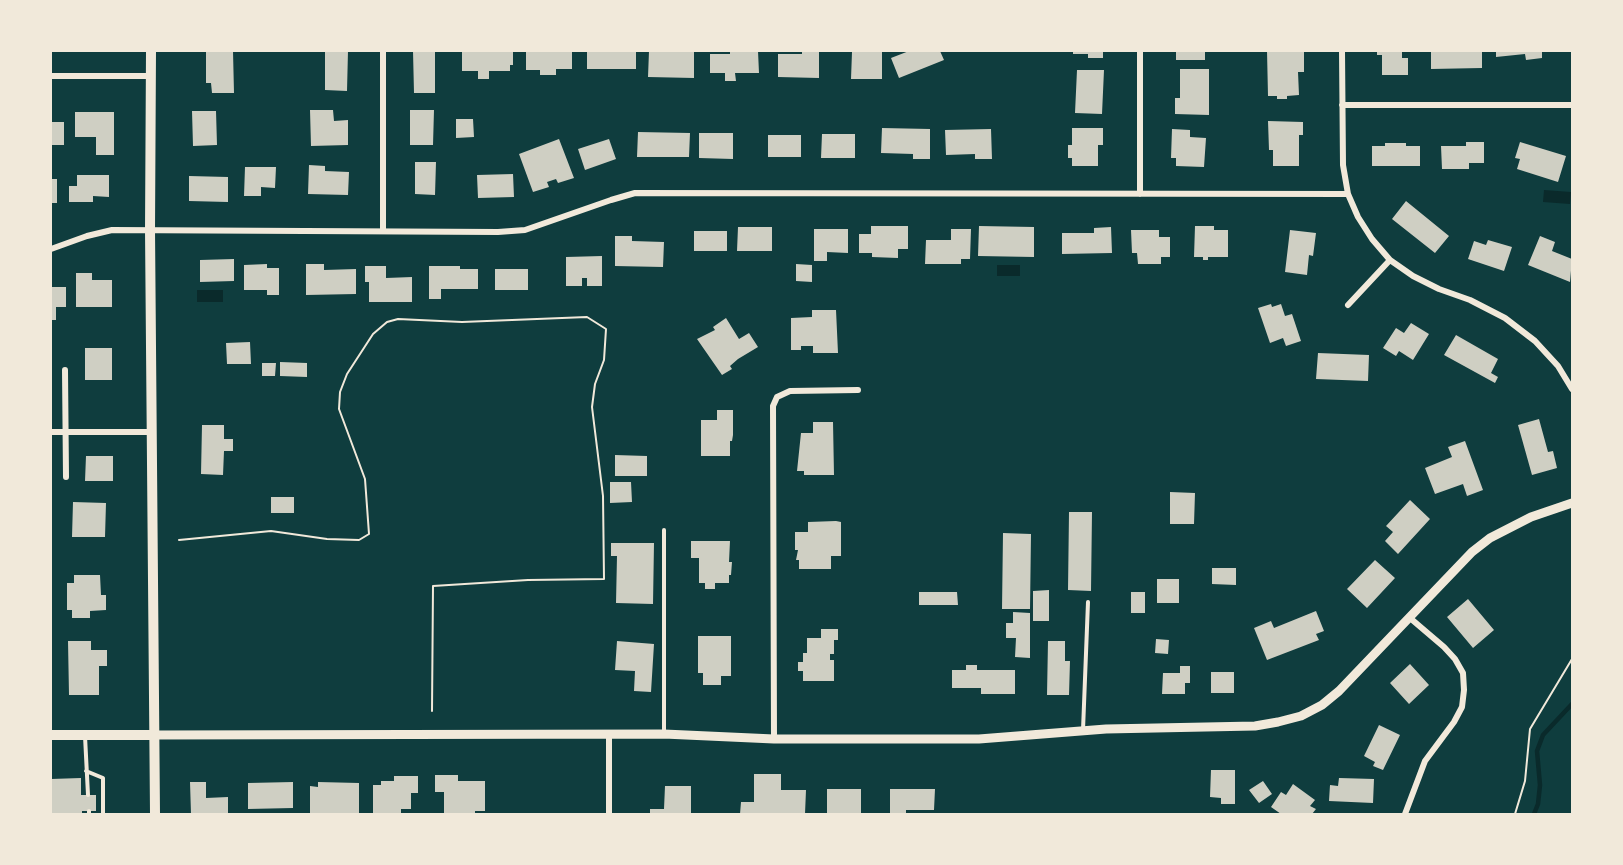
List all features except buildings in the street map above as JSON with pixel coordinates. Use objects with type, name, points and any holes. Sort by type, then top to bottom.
[{"type":"main road","points":[[151,51],[150,230],[155,814]]},
{"type":"main road","points":[[51,735],[155,735]]},
{"type":"street","points":[[383,51],[383,231]]},
{"type":"street","points":[[1140,51],[1140,194]]},
{"type":"street","points":[[1342,51],[1343,165],[1348,194],[1358,217],[1372,239],[1390,260],[1413,276],[1439,289],[1470,300],[1505,318],[1534,341],[1558,366],[1572,390]]},
{"type":"street","points":[[51,76],[150,76]]},
{"type":"street","points":[[1342,105],[1572,105]]},
{"type":"street","points":[[51,249],[111,230],[525,230],[635,193],[1348,194]]},
{"type":"street","points":[[1348,305],[1390,260]]},
{"type":"street","points":[[65,370],[66,477]]},
{"type":"street","points":[[774,739],[773,406],[781,394],[790,391],[858,390]]},
{"type":"street","points":[[51,432],[152,432]]},
{"type":"street","points":[[155,735],[664,734],[774,739],[979,740],[1083,730],[1255,726],[1301,716],[1322,705],[1339,691],[1472,552],[1490,538],[1520,522],[1572,503]]},
{"type":"street","points":[[1405,814],[1425,761],[1462,707],[1464,690],[1462,674],[1455,659],[1410,618]]},
{"type":"street","points":[[609,735],[609,814]]},
{"type":"lane","points":[[664,530],[664,734]]},
{"type":"lane","points":[[1083,730],[1088,602]]},
{"type":"lane","points":[[85,735],[88,795]]},
{"type":"lane","points":[[86,771],[104,777],[103,814]]},
{"type":"path","points":[[179,540],[271,531],[337,540],[359,540],[369,534],[365,479],[339,409],[340,392],[347,374],[373,334],[387,322],[398,318],[505,322],[588,317],[606,329],[604,360],[595,384],[592,407],[603,496],[604,579],[528,580],[433,586],[432,711]]},
{"type":"path","points":[[1515,814],[1525,781],[1528,736],[1533,722],[1552,695],[1572,659]]},
{"type":"water","points":[[1544,190],[1571,192],[1570,204],[1543,202]]},
{"type":"water","points":[[997,265],[1020,265],[1020,276],[997,276]]},
{"type":"water","points":[[197,290],[223,290],[223,302],[197,302]]},
{"type":"waterway","points":[[1534,814],[1538,804],[1540,785],[1537,751],[1543,735],[1572,704]]}]
